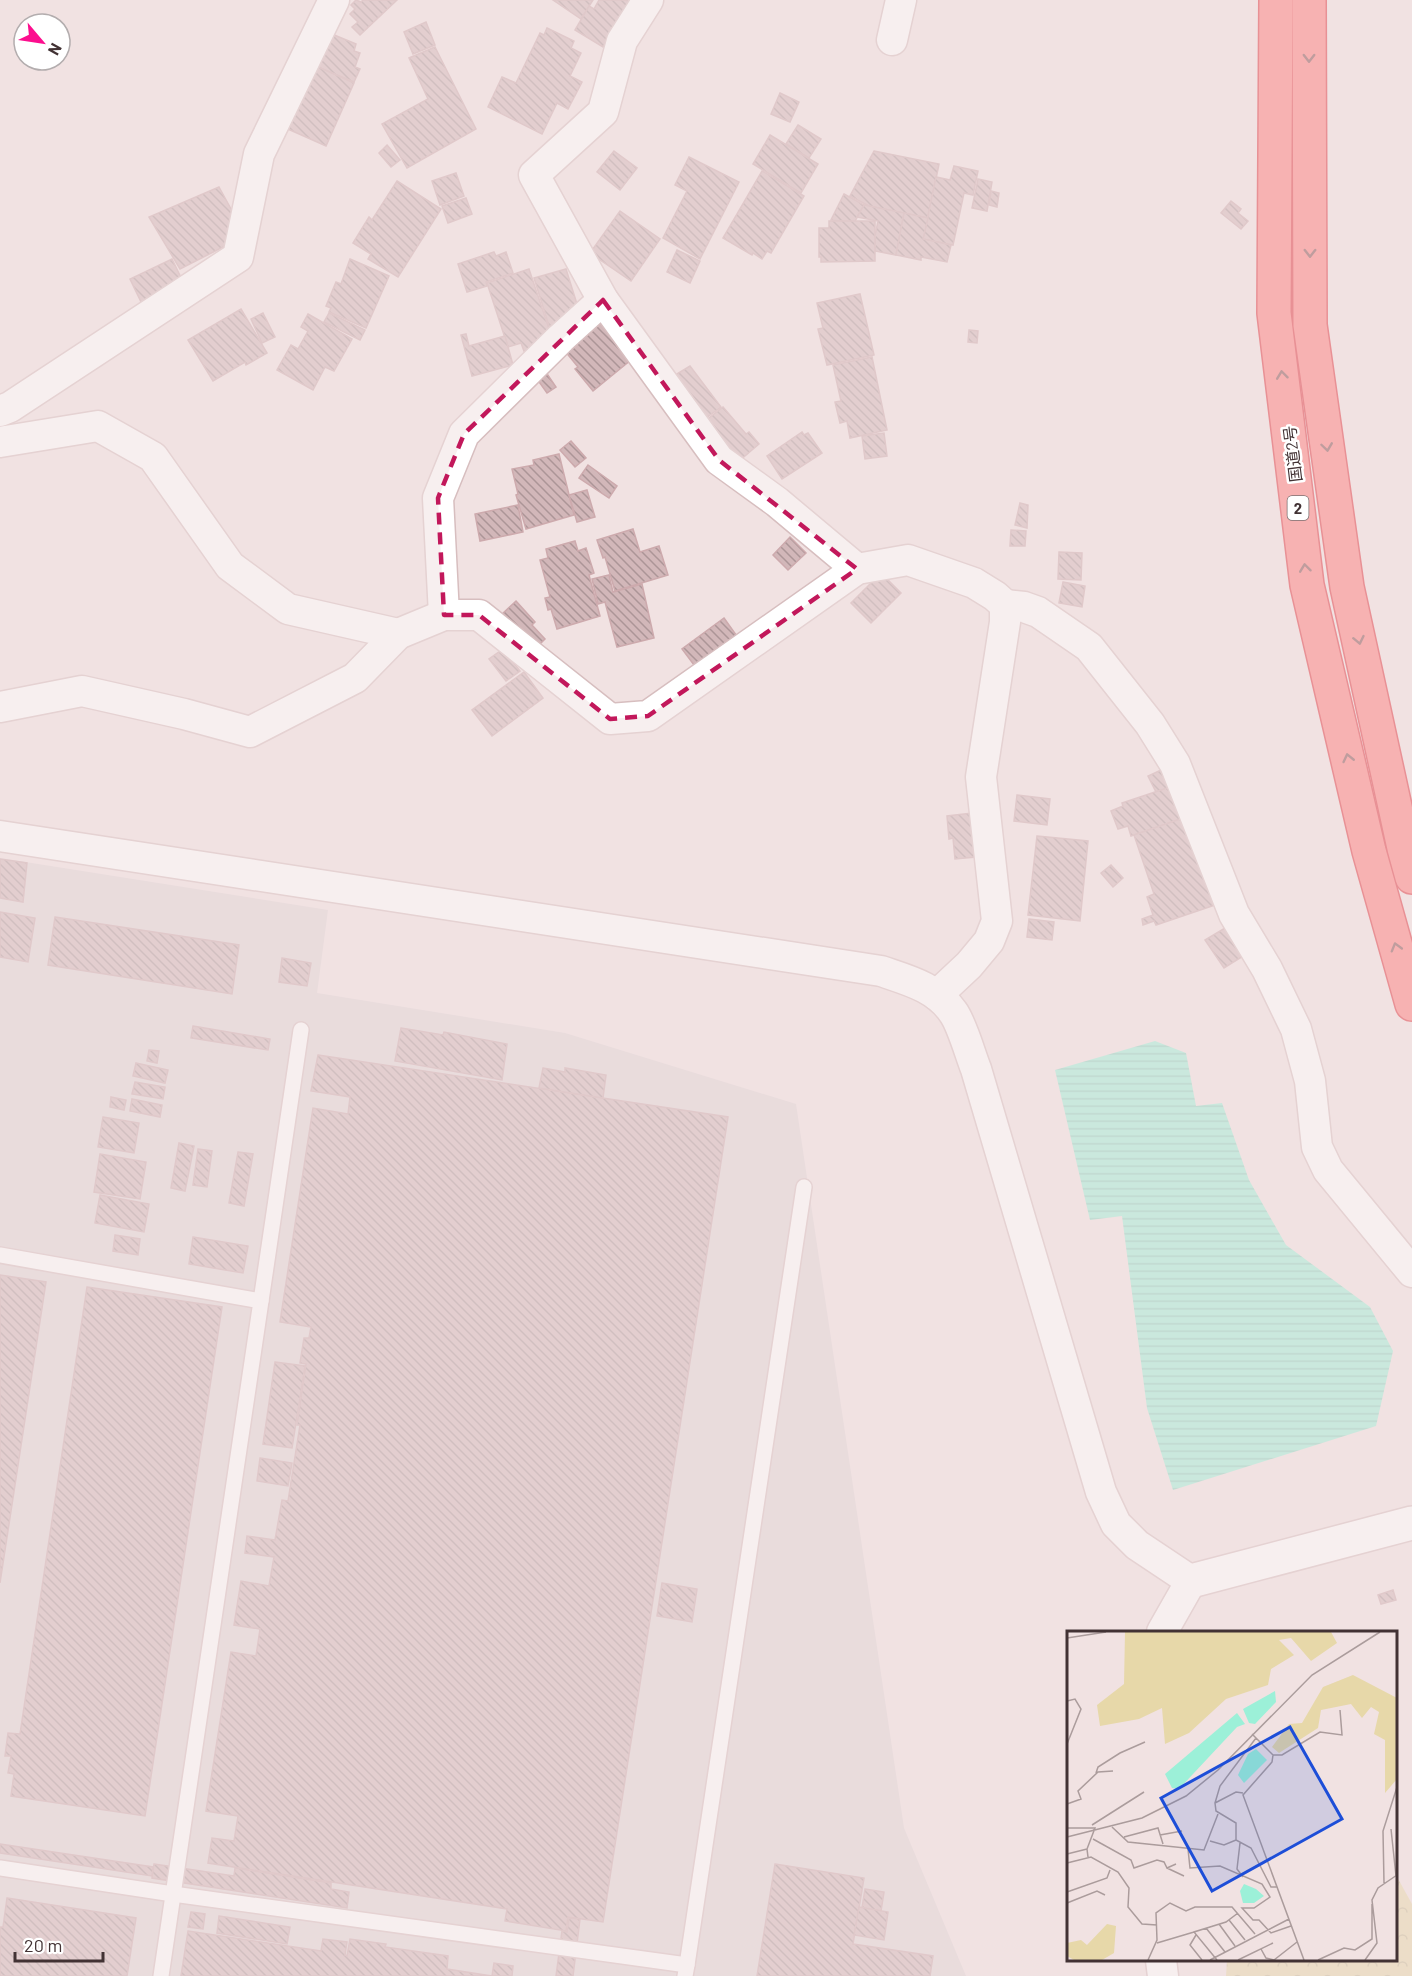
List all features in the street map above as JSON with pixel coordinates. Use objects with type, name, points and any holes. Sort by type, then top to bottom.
[{"type":"highway","name":"国道2号","points":[[1276,0],[1274,313],[1307,585],[1369,850],[1412,1004]]},
{"type":"highway","points":[[1309,0],[1310,325],[1347,587],[1412,877]]},
{"type":"street","points":[[0,411],[10,407],[238,257],[259,154],[334,0]]},
{"type":"street","points":[[648,0],[622,41],[603,112],[534,175],[603,300],[719,460],[777,502],[857,569]]},
{"type":"street","points":[[892,40],[901,0]]},
{"type":"street","points":[[444,615],[438,498],[464,434],[603,300]]},
{"type":"street","points":[[0,442],[98,426],[153,457],[230,566],[288,609],[399,634]]},
{"type":"street","points":[[0,707],[82,691],[184,714],[250,732],[355,678],[399,634],[444,615],[479,615],[610,719],[648,716],[745,650],[857,569],[908,560],[974,583],[1005,605],[1024,607],[1038,612],[1089,647],[1150,724],[1174,764],[1234,914],[1267,969],[1296,1029],[1310,1081],[1317,1147],[1328,1170],[1412,1272]]},
{"type":"street","points":[[937,995],[969,965],[989,941],[997,921],[981,777],[1005,622],[1005,605]]},
{"type":"street","points":[[0,836],[881,971],[917,983],[937,995],[954,1013],[976,1069],[1101,1492],[1116,1524],[1137,1545],[1191,1581]]},
{"type":"street","points":[[1163,1631],[1191,1581],[1412,1523]]},
{"type":"street","points":[[1161,1961],[1163,1976]]},
{"type":"lane","points":[[161,1976],[301,1030]]},
{"type":"lane","points":[[0,1868],[686,1970],[804,1187]]},
{"type":"lane","points":[[0,1255],[261,1302]]},
{"type":"highlighted area","points":[[603,300],[719,460],[857,569],[648,716],[610,719],[479,615],[444,615],[438,498],[464,434]]},
{"type":"shaded area","points":[[0,858],[328,910],[317,993],[565,1033],[796,1104],[904,1828],[966,1976],[0,1976]]},
{"type":"shaded area","points":[[1155,1041],[1186,1053],[1196,1106],[1222,1103],[1249,1180],[1286,1245],[1370,1307],[1393,1351],[1376,1426],[1173,1490],[1147,1408],[1122,1216],[1090,1220],[1055,1070]]},
{"type":"green space","points":[[1397,1877],[1412,1904],[1412,1976],[1226,1976],[1227,1961],[1397,1961]]},
{"type":"building","points":[[356,0],[361,2],[363,0],[397,0],[360,35],[352,27],[358,22],[350,14],[355,9],[351,5]]},
{"type":"building","points":[[553,0],[593,0],[581,19]]},
{"type":"building","points":[[599,0],[630,2],[603,47],[575,30],[589,6],[594,9]]},
{"type":"building","points":[[426,22],[435,45],[413,54],[404,32]]},
{"type":"building","points":[[547,28],[574,41],[571,48],[581,53],[570,76],[582,82],[568,109],[557,103],[542,134],[488,107],[502,77],[516,83],[540,33],[544,35]]},
{"type":"building","points":[[327,32],[356,44],[354,51],[360,53],[355,67],[360,69],[354,82],[313,65]]},
{"type":"building","points":[[435,47],[476,129],[407,168],[382,124],[428,99],[409,58]]},
{"type":"building","points":[[316,66],[354,83],[326,146],[288,129]]},
{"type":"building","points":[[780,93],[799,102],[790,122],[771,114]]},
{"type":"building","points":[[798,125],[821,139],[809,158],[786,144]]},
{"type":"building","points":[[770,135],[818,164],[801,193],[753,164]]},
{"type":"building","points":[[387,145],[400,160],[391,167],[379,153]]},
{"type":"building","points":[[614,151],[637,168],[620,190],[597,172]]},
{"type":"building","points":[[874,151],[939,164],[928,218],[869,206],[850,196]]},
{"type":"building","points":[[689,157],[739,182],[700,259],[663,238],[687,191],[675,185]]},
{"type":"building","points":[[954,166],[978,171],[973,195],[964,193],[953,245],[923,239],[936,177],[950,180]]},
{"type":"building","points":[[762,171],[804,196],[771,253],[767,251],[762,259],[723,238]]},
{"type":"building","points":[[456,173],[464,196],[440,205],[432,181]]},
{"type":"building","points":[[978,179],[992,182],[987,211],[972,208]]},
{"type":"building","points":[[397,181],[441,209],[398,277],[368,259],[371,254],[353,243],[369,217],[372,220]]},
{"type":"building","points":[[219,187],[236,218],[231,243],[180,269],[149,217]]},
{"type":"building","points":[[991,191],[999,193],[997,207],[989,205]]},
{"type":"building","points":[[844,194],[864,205],[854,223],[831,220]]},
{"type":"building","points":[[466,198],[472,214],[448,223],[442,206]]},
{"type":"building","points":[[1231,201],[1241,209],[1238,213],[1248,221],[1241,229],[1221,213]]},
{"type":"building","points":[[864,205],[904,213],[896,255],[875,251],[878,221],[857,217]]},
{"type":"building","points":[[620,211],[660,239],[631,281],[590,253]]},
{"type":"building","points":[[904,213],[928,218],[923,239],[951,245],[947,262],[896,255]]},
{"type":"building","points":[[829,221],[875,221],[875,261],[821,262],[819,228],[829,228]]},
{"type":"building","points":[[677,250],[700,261],[690,283],[667,272]]},
{"type":"building","points":[[494,252],[496,256],[506,252],[513,273],[486,282],[487,286],[467,292],[458,264]]},
{"type":"building","points":[[172,259],[185,286],[143,306],[130,279]]},
{"type":"building","points":[[350,259],[389,276],[366,328],[329,312],[331,308],[326,306],[336,282],[341,284]]},
{"type":"building","points":[[529,269],[551,335],[536,340],[538,347],[524,351],[521,343],[508,347],[487,283]]},
{"type":"building","points":[[566,269],[582,320],[550,329],[534,278]]},
{"type":"building","points":[[860,294],[874,355],[827,365],[818,329],[823,328],[817,303]]},
{"type":"building","points":[[241,309],[267,353],[246,365],[245,362],[213,381],[188,340]]},
{"type":"building","points":[[263,313],[275,337],[262,343],[251,319]]},
{"type":"building","points":[[329,313],[365,330],[360,340],[324,322]]},
{"type":"building","points":[[308,314],[352,339],[334,371],[325,367],[313,390],[277,370],[291,345],[298,349],[308,331],[301,327]]},
{"type":"building","points":[[601,322],[631,360],[593,391],[575,369],[578,367],[565,351]]},
{"type":"building","points":[[969,330],[978,331],[977,343],[968,342]]},
{"type":"building","points":[[466,334],[469,346],[505,336],[513,365],[472,376],[461,335]]},
{"type":"building","points":[[872,357],[887,430],[850,438],[847,421],[840,423],[835,402],[841,401],[833,365]]},
{"type":"building","points":[[541,365],[556,387],[547,393],[532,372]]},
{"type":"building","points":[[690,366],[721,407],[699,423],[667,380]]},
{"type":"building","points":[[723,407],[746,434],[749,432],[759,444],[738,462],[705,421]]},
{"type":"building","points":[[802,432],[804,435],[808,433],[822,453],[782,479],[767,456]]},
{"type":"building","points":[[884,433],[887,456],[865,459],[862,436]]},
{"type":"building","points":[[571,441],[586,458],[575,467],[560,450]]},
{"type":"building","points":[[559,454],[574,515],[526,529],[516,495],[518,494],[512,469],[534,465],[533,460]]},
{"type":"building","points":[[588,465],[617,486],[609,498],[579,478]]},
{"type":"building","points":[[587,490],[595,517],[577,522],[569,495]]},
{"type":"building","points":[[1020,503],[1028,505],[1027,528],[1015,525]]},
{"type":"building","points":[[518,505],[523,532],[480,541],[475,514]]},
{"type":"building","points":[[633,529],[640,552],[659,546],[668,575],[615,591],[605,557],[603,558],[597,540]]},
{"type":"building","points":[[1011,530],[1026,531],[1025,546],[1010,546]]},
{"type":"building","points":[[790,537],[806,553],[788,570],[773,555]]},
{"type":"building","points":[[575,541],[578,551],[586,548],[594,573],[589,575],[600,616],[557,629],[545,598],[550,597],[540,560],[548,558],[546,549]]},
{"type":"building","points":[[1059,552],[1082,553],[1081,580],[1058,579]]},
{"type":"building","points":[[881,573],[901,593],[871,623],[851,603]]},
{"type":"building","points":[[609,575],[613,592],[642,584],[654,638],[617,647],[605,602],[598,604],[592,579]]},
{"type":"building","points":[[1063,582],[1085,586],[1082,607],[1059,603]]},
{"type":"building","points":[[516,601],[535,622],[532,625],[545,639],[533,651],[500,616]]},
{"type":"building","points":[[724,618],[739,639],[697,669],[682,649]]},
{"type":"building","points":[[503,649],[520,671],[506,681],[489,659]]},
{"type":"building","points":[[524,672],[543,698],[492,736],[472,710]]},
{"type":"building","points":[[1161,770],[1169,788],[1156,792],[1148,776]]},
{"type":"building","points":[[1170,787],[1181,819],[1131,836],[1128,826],[1118,829],[1111,811],[1123,806],[1122,803]]},
{"type":"building","points":[[1017,795],[1050,799],[1047,825],[1014,821]]},
{"type":"building","points":[[972,813],[976,857],[955,859],[953,838],[949,839],[947,816]]},
{"type":"building","points":[[1186,817],[1215,905],[1156,925],[1154,921],[1143,925],[1142,919],[1153,915],[1147,897],[1154,894],[1134,835]]},
{"type":"building","points":[[1037,836],[1088,841],[1080,921],[1028,915]]},
{"type":"building","points":[[0,859],[27,863],[23,902],[0,898]]},
{"type":"building","points":[[1111,865],[1123,878],[1113,887],[1101,873]]},
{"type":"building","points":[[0,912],[35,918],[28,962],[0,957]]},
{"type":"building","points":[[55,917],[239,945],[232,994],[48,965]]},
{"type":"building","points":[[1029,919],[1054,922],[1052,940],[1027,937]]},
{"type":"building","points":[[1230,925],[1248,953],[1224,968],[1205,940]]},
{"type":"building","points":[[282,958],[311,963],[307,986],[279,982]]},
{"type":"building","points":[[193,1026],[270,1039],[268,1050],[191,1038]]},
{"type":"building","points":[[401,1028],[443,1035],[444,1032],[507,1044],[502,1080],[395,1061]]},
{"type":"building","points":[[149,1050],[159,1051],[157,1063],[147,1061]]},
{"type":"building","points":[[318,1055],[728,1117],[603,1922],[568,1917],[566,1931],[505,1921],[507,1909],[208,1863],[212,1838],[234,1841],[238,1816],[206,1811],[231,1652],[256,1656],[260,1629],[234,1625],[241,1581],[269,1586],[274,1557],[245,1553],[247,1536],[275,1540],[282,1500],[288,1501],[300,1425],[297,1425],[306,1364],[300,1363],[304,1338],[309,1338],[311,1327],[280,1322],[313,1108],[348,1114],[350,1097],[311,1091]]},
{"type":"building","points":[[136,1063],[168,1070],[165,1083],[133,1076]]},
{"type":"building","points":[[543,1068],[565,1072],[565,1068],[606,1075],[603,1098],[539,1088]]},
{"type":"building","points":[[135,1082],[165,1087],[163,1099],[132,1094]]},
{"type":"building","points":[[111,1097],[126,1100],[124,1110],[110,1107]]},
{"type":"building","points":[[132,1099],[162,1105],[160,1117],[130,1111]]},
{"type":"building","points":[[103,1117],[139,1123],[134,1153],[98,1147]]},
{"type":"building","points":[[179,1143],[194,1146],[185,1191],[171,1188]]},
{"type":"building","points":[[198,1149],[212,1151],[207,1187],[193,1185]]},
{"type":"building","points":[[238,1152],[253,1154],[244,1206],[229,1203]]},
{"type":"building","points":[[100,1154],[146,1162],[140,1199],[94,1192]]},
{"type":"building","points":[[100,1195],[149,1204],[144,1232],[95,1223]]},
{"type":"building","points":[[115,1235],[140,1239],[138,1255],[113,1251]]},
{"type":"building","points":[[193,1237],[248,1246],[243,1273],[189,1264]]},
{"type":"building","points":[[0,1275],[46,1282],[0,1583]]},
{"type":"building","points":[[87,1287],[222,1307],[145,1816],[11,1796],[14,1774],[8,1773],[11,1756],[5,1756],[8,1733],[20,1734]]},
{"type":"building","points":[[275,1362],[305,1366],[292,1448],[263,1444]]},
{"type":"building","points":[[260,1458],[292,1463],[288,1486],[257,1481]]},
{"type":"building","points":[[662,1583],[697,1589],[692,1622],[657,1616]]},
{"type":"building","points":[[1393,1590],[1396,1600],[1381,1604],[1378,1595]]},
{"type":"building","points":[[0,1844],[153,1867],[152,1876],[0,1853]]},
{"type":"building","points":[[154,1864],[234,1876],[235,1868],[331,1883],[331,1889],[349,1892],[347,1908],[152,1878]]},
{"type":"building","points":[[775,1864],[864,1878],[853,1944],[933,1956],[930,1976],[757,1976]]},
{"type":"building","points":[[865,1889],[884,1892],[881,1911],[862,1908]]},
{"type":"building","points":[[7,1898],[136,1918],[127,1976],[0,1976],[0,1927],[3,1927]]},
{"type":"building","points":[[859,1907],[888,1912],[884,1940],[854,1935]]},
{"type":"building","points":[[191,1912],[205,1914],[203,1929],[188,1927]]},
{"type":"building","points":[[219,1916],[290,1927],[287,1944],[217,1933]]},
{"type":"building","points":[[569,1918],[580,1919],[573,1976],[556,1976],[562,1931],[567,1932]]},
{"type":"building","points":[[188,1931],[321,1951],[323,1939],[347,1942],[345,1955],[347,1956],[350,1939],[386,1944],[385,1947],[448,1956],[447,1969],[492,1976],[181,1976]]},
{"type":"building","points":[[494,1963],[513,1966],[512,1976],[492,1976]]}]
